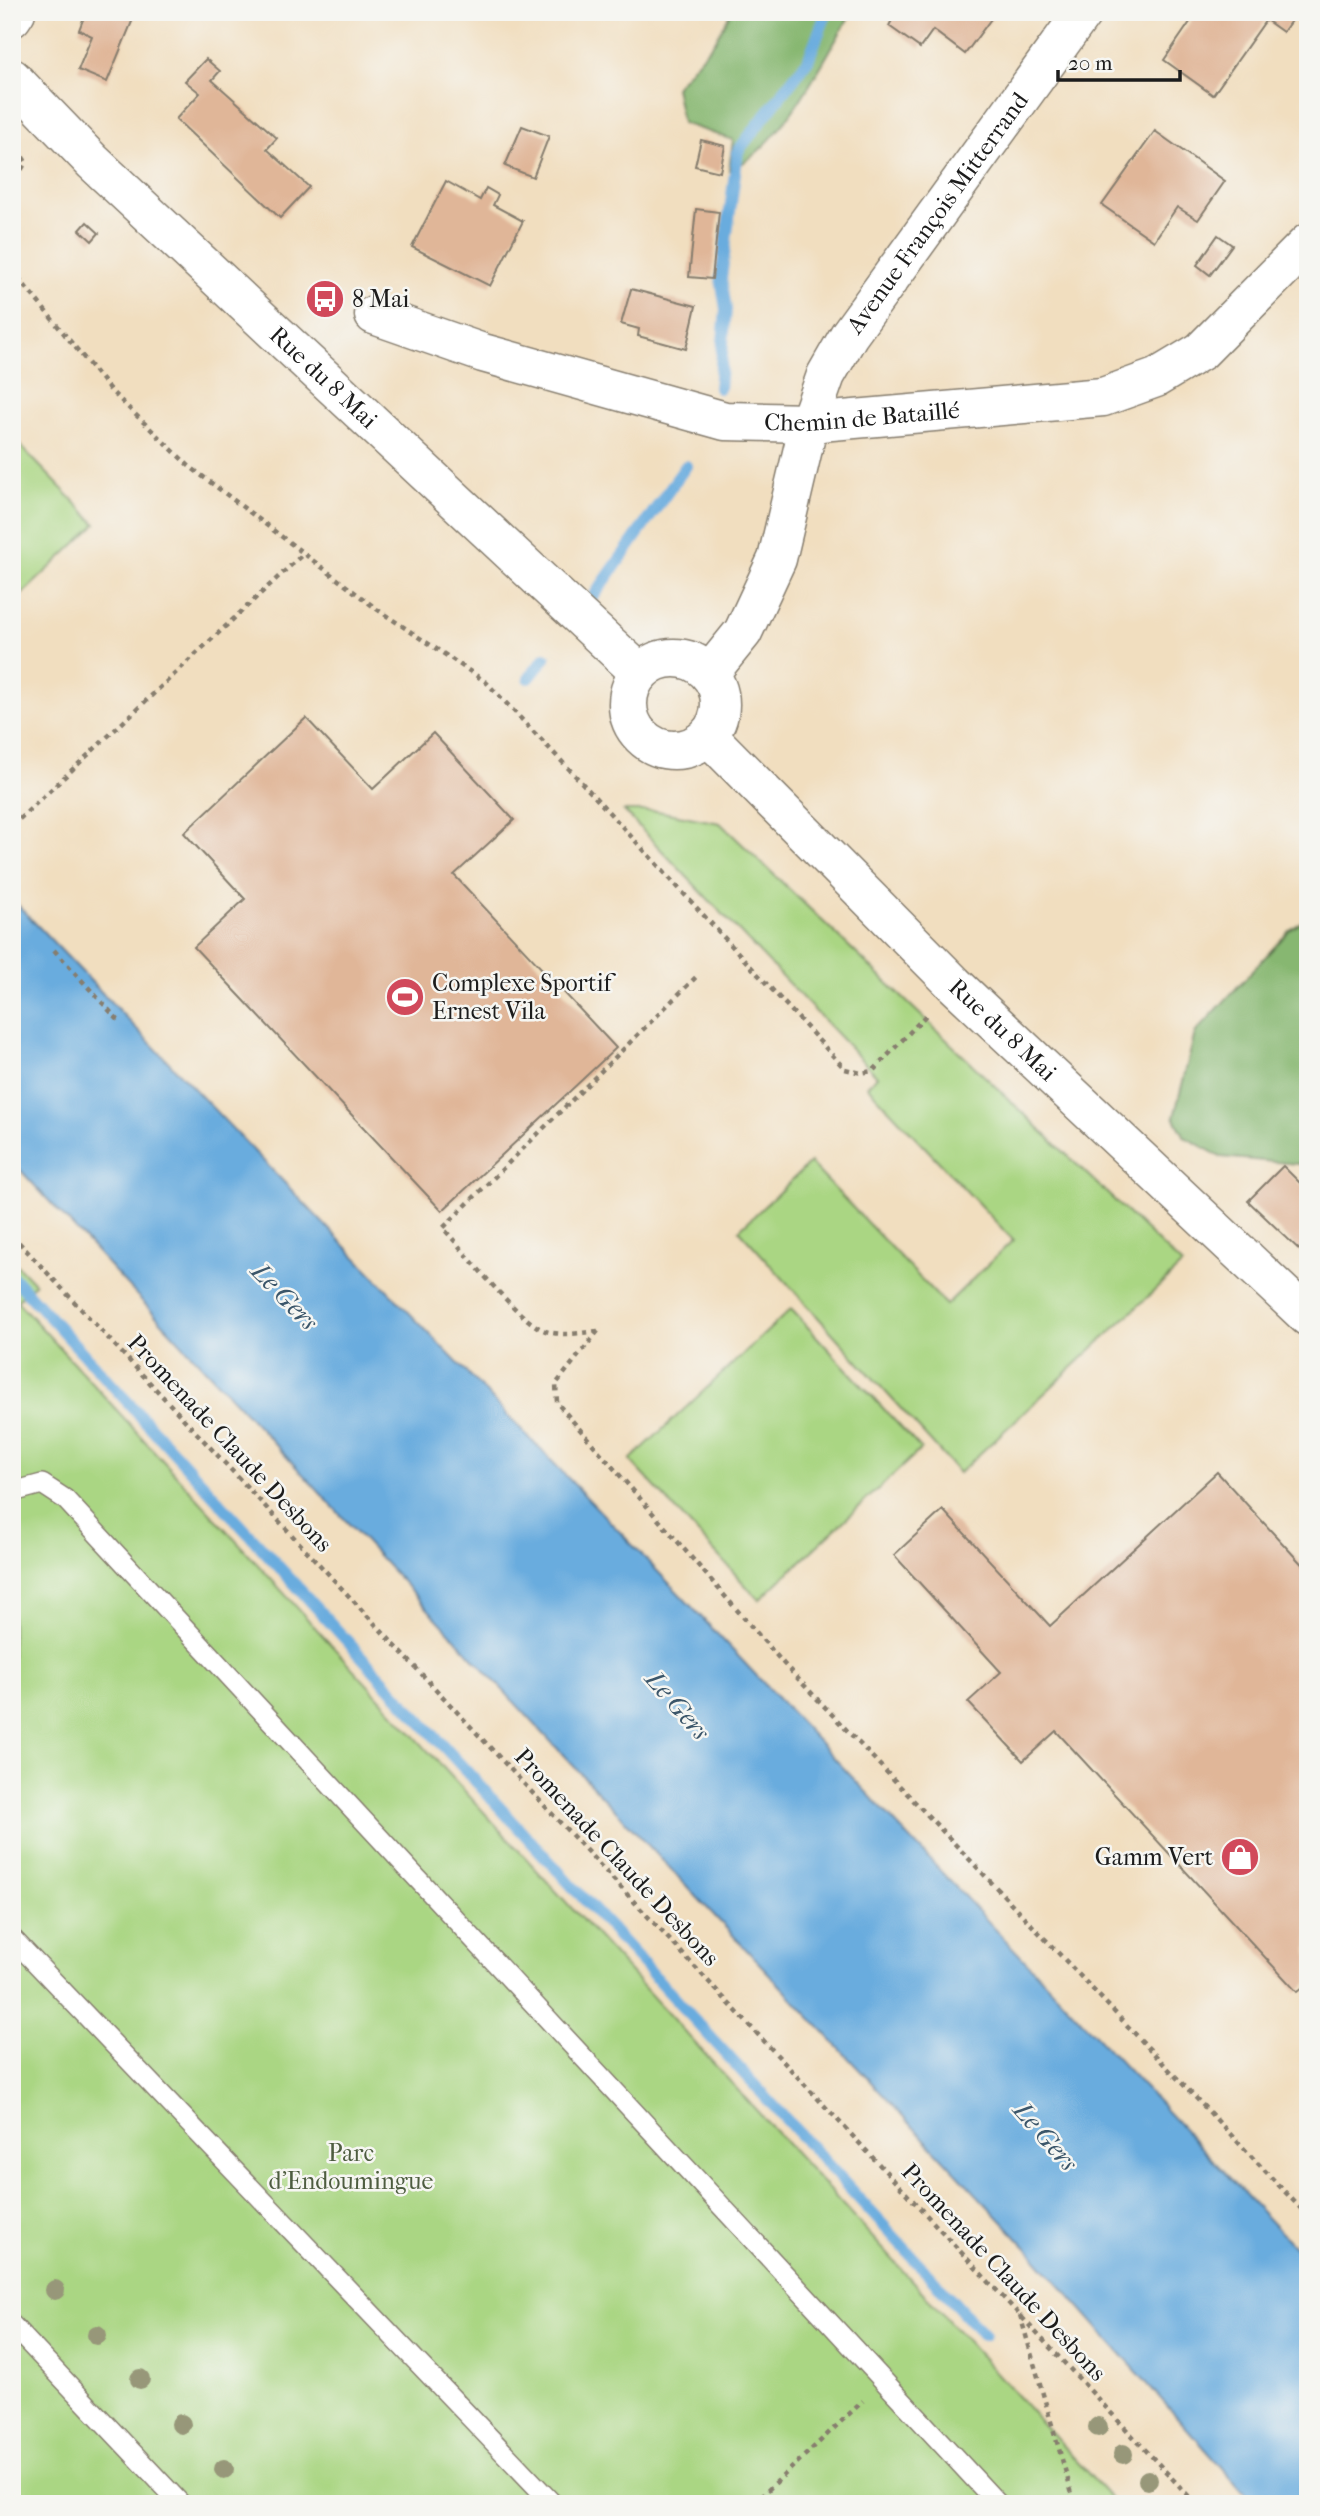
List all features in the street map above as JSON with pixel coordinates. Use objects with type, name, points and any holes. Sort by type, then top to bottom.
[{"type":"street","points":[[12,18],[16,12]]},
{"type":"street","name":"Avenue François Mitterrand","points":[[709,674],[743,632],[777,559],[809,423],[826,374],[849,335],[1083,12]]},
{"type":"street","name":"Rue du 8 Mai","points":[[12,78],[93,162],[640,673]]},
{"type":"street","name":"Chemin de Bataillé","points":[[374,315],[483,353],[725,421],[809,423],[1102,397],[1156,378],[1202,351],[1308,243]]},
{"type":"street","points":[[675,658],[699,665],[709,674],[720,698],[720,712],[708,736],[696,745],[682,750],[654,747],[642,738],[631,720],[628,699],[632,685],[640,673],[662,659],[675,658]]},
{"type":"street","name":"Rue du 8 Mai","points":[[708,736],[954,984],[1308,1317]]},
{"type":"lane","points":[[12,1494],[42,1484],[65,1499],[998,2504]]},
{"type":"lane","points":[[12,1938],[553,2504]]},
{"type":"lane","points":[[12,2325],[181,2504]]},
{"type":"path","points":[[12,140],[26,162],[12,186]]},
{"type":"path","points":[[12,270],[111,391],[170,448],[378,610],[486,682],[845,1069],[860,1073],[873,1071],[954,984]]},
{"type":"path","points":[[12,826],[304,553]]},
{"type":"path","points":[[54,950],[118,1021]]},
{"type":"path","points":[[698,975],[443,1228],[518,1312],[543,1330],[563,1334],[598,1331],[555,1384],[557,1404],[784,1664],[1308,2216]]},
{"type":"path","name":"Promenade Claude Desbons","points":[[12,1235],[1196,2504]]},
{"type":"path","points":[[1020,2315],[1075,2504]]},
{"type":"path","points":[[753,2504],[884,2381]]},
{"type":"green space","points":[[731,12],[852,12],[800,101],[783,124],[748,159],[729,170],[733,140],[682,123],[675,87],[715,41]]},
{"type":"green space","points":[[12,437],[96,524],[12,604]]},
{"type":"green space","points":[[624,811],[657,811],[720,823],[1182,1265],[959,1473],[739,1230],[810,1163],[946,1305],[1013,1240],[867,1086],[877,1076]]},
{"type":"green space","points":[[1308,917],[1308,1165],[1221,1157],[1185,1137],[1174,1117],[1195,1033],[1289,931]]},
{"type":"green space","name":"Parc d’Endoumingue","points":[[12,1260],[35,1284],[17,1301],[1116,2504],[12,2504]]},
{"type":"green space","points":[[791,1309],[921,1449],[759,1600],[630,1460]]},
{"type":"water","name":"Le Gers","points":[[12,899],[690,1605],[1308,2261],[1308,2504],[1254,2504],[1029,2250],[568,1760],[12,1161]]},
{"type":"building","points":[[86,12],[136,12],[107,82],[78,70],[92,36],[79,30]]},
{"type":"building","points":[[896,12],[996,12],[965,54],[933,30],[920,48],[889,26]]},
{"type":"building","points":[[1197,12],[1297,12],[1283,32],[1266,20],[1213,95],[1164,60]]},
{"type":"building","points":[[206,59],[220,71],[212,80],[277,138],[267,149],[309,187],[280,218],[176,119],[200,93],[185,81]]},
{"type":"building","points":[[522,126],[549,136],[533,177],[505,166]]},
{"type":"building","points":[[1155,131],[1225,181],[1198,220],[1177,207],[1154,241],[1102,205]]},
{"type":"building","points":[[701,140],[725,146],[720,172],[695,166]]},
{"type":"building","points":[[446,181],[480,200],[486,188],[498,195],[493,205],[523,221],[490,286],[412,247]]},
{"type":"building","points":[[696,209],[719,212],[712,279],[689,277]]},
{"type":"building","points":[[87,222],[99,233],[92,241],[80,230]]},
{"type":"building","points":[[1218,235],[1232,245],[1210,275],[1197,265]]},
{"type":"building","points":[[319,287],[339,302],[331,311],[312,296]]},
{"type":"building","points":[[631,289],[696,306],[686,349],[638,336],[639,329],[621,324]]},
{"type":"building","name":"Complexe Sportif Ernest Vila","points":[[306,718],[373,789],[433,733],[514,820],[454,875],[616,1048],[442,1211],[194,947],[245,899],[184,833]]},
{"type":"building","points":[[1283,1166],[1308,1191],[1308,1258],[1248,1201]]},
{"type":"building","name":"Gamm Vert","points":[[1217,1472],[1308,1571],[1308,1983],[1297,1992],[1056,1731],[1023,1761],[968,1702],[1001,1672],[894,1555],[943,1510],[1050,1626]]},
{"type":"waterway","points":[[719,388],[726,309],[721,278],[738,151],[808,60],[827,12]]},
{"type":"waterway","points":[[594,596],[686,466]]},
{"type":"waterway","points":[[529,678],[545,658]]},
{"type":"waterway","points":[[12,1276],[984,2335]]},
{"type":"place","name":"8 Mai","points":[[325,299]]},
{"type":"place","name":"Complexe Sportif Ernest Vila","points":[[405,997]]},
{"type":"place","name":"Gamm Vert","points":[[1240,1857]]}]
